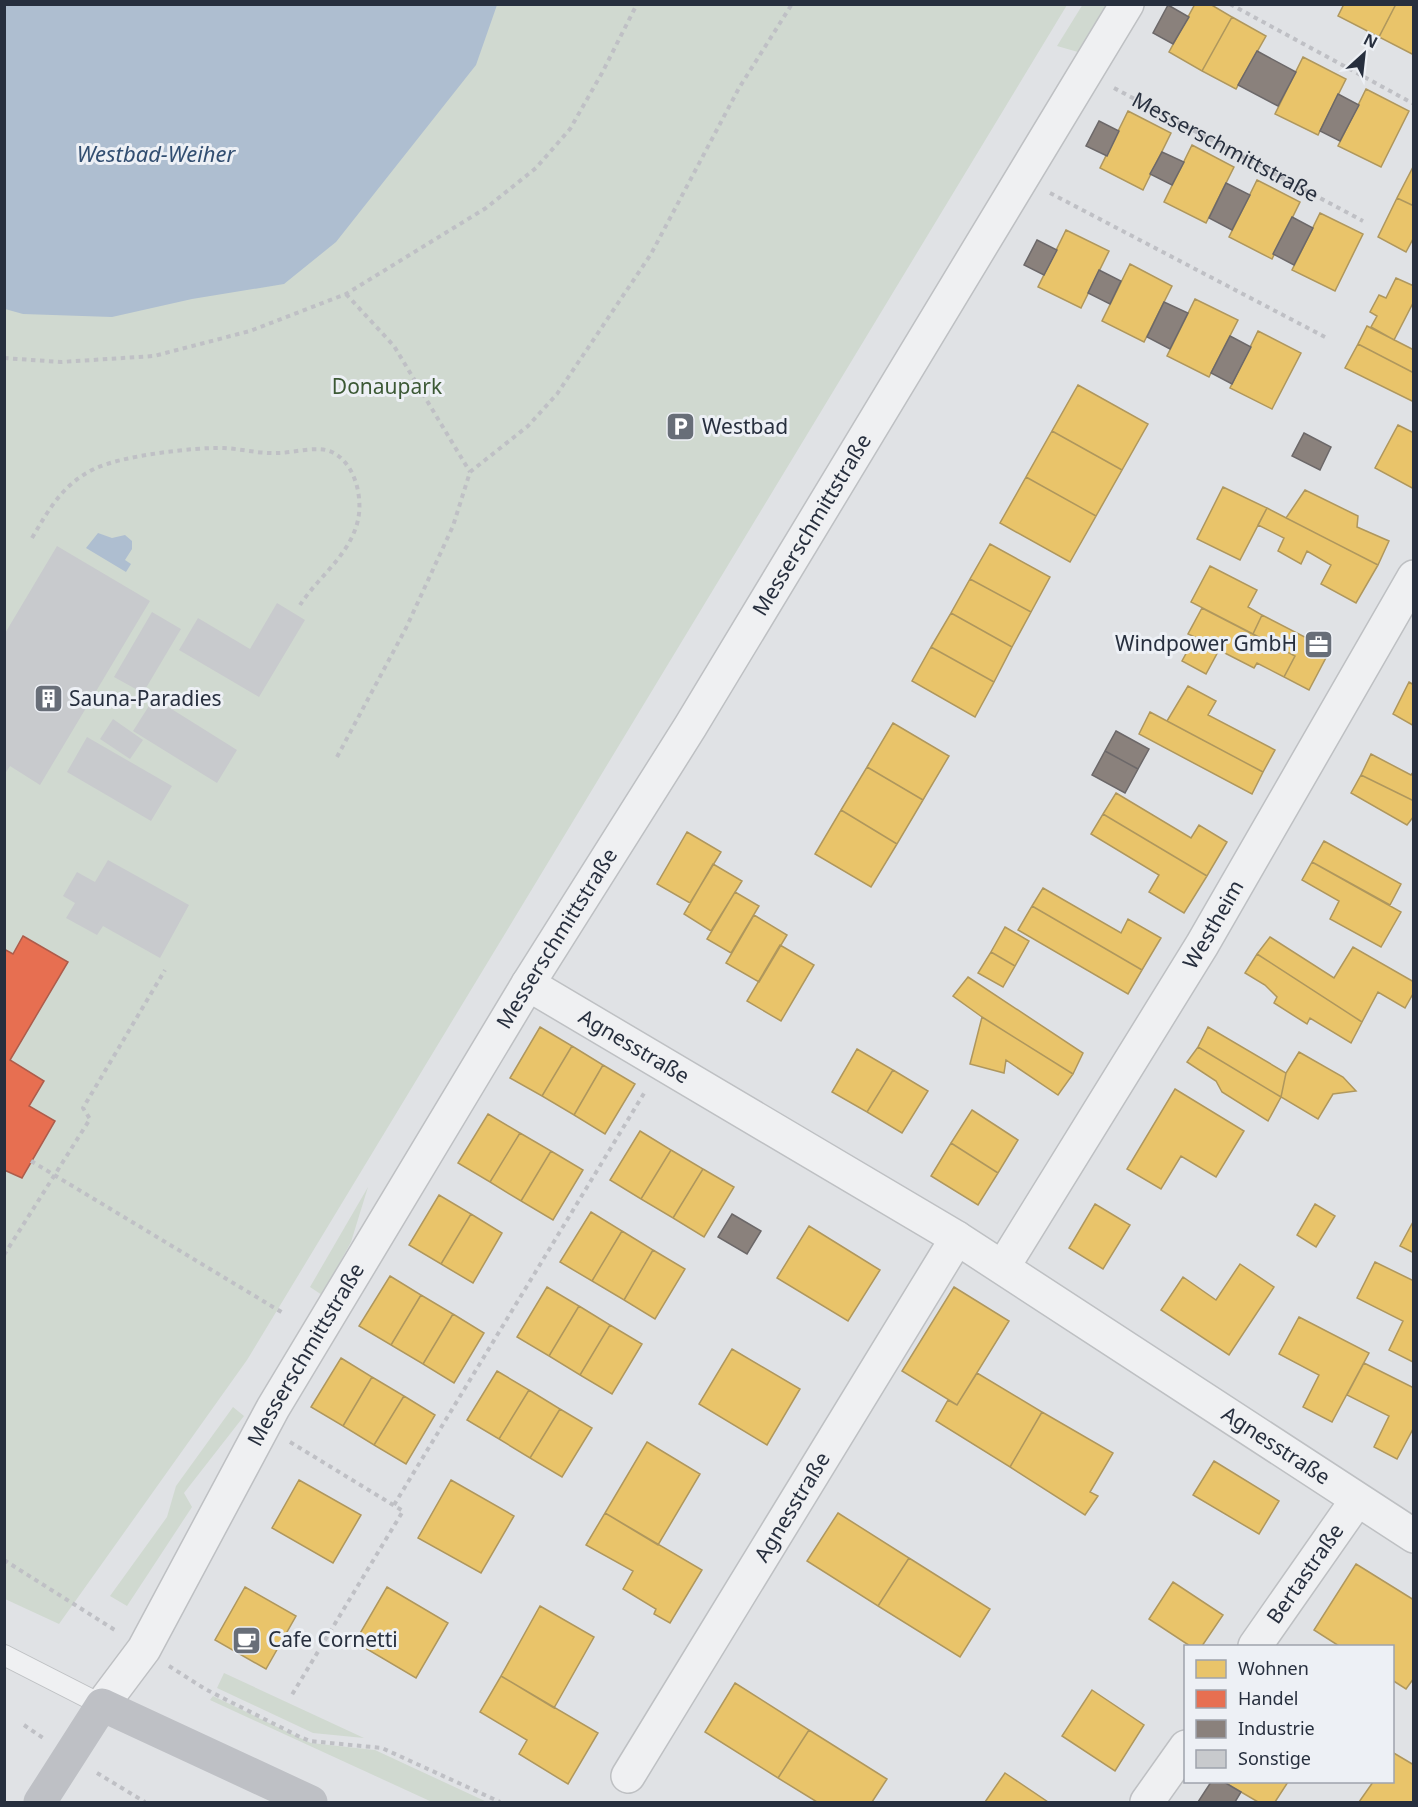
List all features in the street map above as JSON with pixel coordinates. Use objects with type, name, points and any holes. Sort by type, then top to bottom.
[{"type":"street","name":"Messerschmittstraße","points":[[102,1705],[144,1649],[264,1426],[528,984],[690,727],[914,355],[1087,74],[1127,4]]},
{"type":"street","name":"Westheim","points":[[1003,1267],[1202,945],[1413,577]]},
{"type":"street","name":"Agnesstraße","points":[[528,984],[661,1065],[957,1238],[1413,1536]]},
{"type":"street","name":"Agnesstraße","points":[[628,1776],[957,1238]]},
{"type":"street","name":"Bertastraße","points":[[1256,1645],[1357,1500]]},
{"type":"street","points":[[40,1803],[102,1705],[311,1803]]},
{"type":"street","points":[[1147,1803],[1184,1748]]},
{"type":"lane","points":[[4,1655],[102,1705]]},
{"type":"path","points":[[4,358],[61,362],[154,356],[250,331],[346,294],[486,208],[536,168],[570,129],[637,4]]},
{"type":"path","points":[[338,757],[420,599],[453,526],[470,472],[528,426],[557,394],[651,254],[739,88],[792,4]]},
{"type":"path","points":[[1230,4],[1413,104]]},
{"type":"path","name":"Messerschmittstraße","points":[[1087,74],[1363,220]]},
{"type":"path","points":[[1023,178],[1325,337]]},
{"type":"path","points":[[346,294],[394,346],[470,472]]},
{"type":"path","points":[[32,538],[59,494],[70,483],[96,467],[114,462],[215,448],[278,453],[325,449],[333,453],[350,470],[360,504],[359,519],[348,545],[300,605]]},
{"type":"path","points":[[4,1255],[90,1119],[83,1108],[165,970]]},
{"type":"path","points":[[394,1504],[661,1065]]},
{"type":"path","points":[[31,1161],[283,1313]]},
{"type":"path","points":[[264,1426],[404,1511],[290,1698]]},
{"type":"path","points":[[4,1560],[89,1612],[205,1689],[300,1737],[310,1741],[382,1748],[500,1803]]},
{"type":"path","points":[[69,1755],[145,1803]]},
{"type":"green space","points":[[1083,4],[1107,5],[1078,52],[1057,46]]},
{"type":"green space","name":"Donaupark","points":[[5,5],[1067,5],[247,1360],[59,1624],[5,1599]]},
{"type":"green space","points":[[368,1187],[351,1242],[322,1295],[310,1287]]},
{"type":"green space","points":[[233,1407],[244,1416],[184,1493],[192,1507],[127,1606],[110,1596],[167,1517],[176,1486]]},
{"type":"green space","points":[[224,1673],[364,1738],[313,1733],[217,1688]]},
{"type":"green space","points":[[213,1696],[311,1743],[375,1750],[487,1802],[432,1802],[210,1700]]},
{"type":"water","name":"Westbad-Weiher","points":[[4,5],[497,5],[476,65],[336,242],[284,284],[192,299],[112,317],[23,314],[5,309]]},
{"type":"water","points":[[98,533],[112,538],[125,535],[132,541],[132,549],[125,560],[131,564],[126,572],[86,548]]},
{"type":"building: Wohnen","points":[[1195,4],[1210,4],[1232,17],[1202,71],[1169,52]]},
{"type":"building: Wohnen","points":[[1344,4],[1396,4],[1379,37],[1338,16]]},
{"type":"building: Wohnen","points":[[1396,4],[1414,4],[1414,55],[1379,37]]},
{"type":"building: Wohnen","points":[[1232,17],[1266,36],[1236,89],[1202,71]]},
{"type":"building: Wohnen","points":[[1303,57],[1346,79],[1318,135],[1275,114]]},
{"type":"building: Wohnen","points":[[1366,89],[1409,111],[1381,167],[1338,146]]},
{"type":"building: Wohnen","points":[[1128,111],[1171,133],[1143,190],[1100,168]]},
{"type":"building: Wohnen","points":[[1192,145],[1234,167],[1206,223],[1164,202]]},
{"type":"building: Wohnen","points":[[1414,165],[1414,206],[1397,198]]},
{"type":"building: Wohnen","points":[[1257,180],[1300,202],[1272,259],[1229,237]]},
{"type":"building: Wohnen","points":[[1397,198],[1414,206],[1414,237],[1406,252],[1378,237]]},
{"type":"building: Wohnen","points":[[1320,213],[1363,234],[1335,291],[1292,270]]},
{"type":"building: Wohnen","points":[[1066,230],[1109,251],[1081,308],[1038,287]]},
{"type":"building: Wohnen","points":[[1130,264],[1172,286],[1144,342],[1102,321]]},
{"type":"building: Wohnen","points":[[1396,278],[1414,286],[1414,301],[1394,340],[1371,327],[1377,316],[1370,312],[1379,295],[1386,298]]},
{"type":"building: Wohnen","points":[[1195,299],[1238,320],[1209,377],[1167,356]]},
{"type":"building: Wohnen","points":[[1367,326],[1414,350],[1414,373],[1358,344]]},
{"type":"building: Wohnen","points":[[1258,331],[1301,353],[1272,409],[1230,388]]},
{"type":"building: Wohnen","points":[[1358,344],[1414,373],[1414,402],[1345,368]]},
{"type":"building: Wohnen","points":[[1078,385],[1148,424],[1122,470],[1052,431]]},
{"type":"building: Wohnen","points":[[1398,425],[1414,433],[1414,489],[1375,468]]},
{"type":"building: Wohnen","points":[[1052,431],[1122,470],[1096,516],[1026,477]]},
{"type":"building: Wohnen","points":[[1026,477],[1096,516],[1070,562],[1000,523]]},
{"type":"building: Wohnen","points":[[1223,487],[1267,508],[1240,560],[1197,539]]},
{"type":"building: Wohnen","points":[[1305,490],[1358,516],[1357,527],[1389,541],[1378,565],[1286,518]]},
{"type":"building: Wohnen","points":[[1267,508],[1378,565],[1356,603],[1321,584],[1331,565],[1307,551],[1301,564],[1278,551],[1284,538],[1258,525]]},
{"type":"building: Wohnen","points":[[990,544],[1050,577],[1031,612],[970,579]]},
{"type":"building: Wohnen","points":[[1210,566],[1257,590],[1248,607],[1262,615],[1253,634],[1191,602]]},
{"type":"building: Wohnen","points":[[970,579],[1031,612],[1012,647],[951,613]]},
{"type":"building: Wohnen","points":[[1202,608],[1295,656],[1284,677],[1257,663],[1254,668],[1219,650],[1206,674],[1182,661],[1195,637],[1188,634]]},
{"type":"building: Wohnen","points":[[951,613],[1012,647],[994,682],[931,647]]},
{"type":"building: Wohnen","points":[[1262,615],[1330,650],[1309,690],[1284,677],[1295,656],[1253,634]]},
{"type":"building: Wohnen","points":[[931,647],[994,682],[975,717],[912,681]]},
{"type":"building: Wohnen","points":[[1409,682],[1414,685],[1414,726],[1393,714]]},
{"type":"building: Wohnen","points":[[1188,686],[1216,701],[1208,715],[1275,750],[1263,772],[1167,721]]},
{"type":"building: Wohnen","points":[[1150,712],[1263,772],[1252,794],[1139,734]]},
{"type":"building: Wohnen","points":[[893,723],[949,756],[923,800],[867,767]]},
{"type":"building: Wohnen","points":[[1371,754],[1411,775],[1414,771],[1414,801],[1361,775]]},
{"type":"building: Wohnen","points":[[867,767],[923,800],[897,844],[841,810]]},
{"type":"building: Wohnen","points":[[1361,775],[1414,801],[1414,816],[1407,825],[1351,793]]},
{"type":"building: Wohnen","points":[[1116,793],[1191,838],[1199,825],[1227,842],[1207,876],[1103,814]]},
{"type":"building: Wohnen","points":[[841,810],[897,844],[871,887],[815,854]]},
{"type":"building: Wohnen","points":[[1103,814],[1207,876],[1184,913],[1149,892],[1159,875],[1091,834]]},
{"type":"building: Wohnen","points":[[687,832],[721,852],[690,903],[657,884]]},
{"type":"building: Wohnen","points":[[1324,841],[1401,884],[1390,905],[1312,862]]},
{"type":"building: Wohnen","points":[[1312,862],[1401,912],[1381,947],[1330,919],[1339,901],[1302,880]]},
{"type":"building: Wohnen","points":[[713,864],[742,881],[711,931],[684,914]]},
{"type":"building: Wohnen","points":[[1043,888],[1121,933],[1128,919],[1161,938],[1142,970],[1032,906]]},
{"type":"building: Wohnen","points":[[735,892],[759,906],[731,953],[707,939]]},
{"type":"building: Wohnen","points":[[1032,906],[1142,970],[1128,994],[1018,930]]},
{"type":"building: Wohnen","points":[[754,915],[787,935],[759,982],[726,963]]},
{"type":"building: Wohnen","points":[[1005,927],[1029,941],[1015,966],[991,952]]},
{"type":"building: Wohnen","points":[[1270,937],[1334,978],[1353,947],[1414,982],[1414,992],[1405,1008],[1378,992],[1362,1022],[1257,954]]},
{"type":"building: Wohnen","points":[[780,945],[814,965],[781,1021],[747,1001]]},
{"type":"building: Wohnen","points":[[991,952],[1015,966],[1003,987],[978,973]]},
{"type":"building: Wohnen","points":[[1257,954],[1362,1022],[1351,1043],[1310,1018],[1307,1024],[1274,1003],[1277,997],[1265,985],[1245,973]]},
{"type":"building: Wohnen","points":[[968,977],[1083,1053],[1073,1074],[982,1017],[953,996]]},
{"type":"building: Wohnen","points":[[982,1017],[1073,1074],[1058,1095],[1006,1060],[1004,1073],[970,1064]]},
{"type":"building: Wohnen","points":[[540,1027],[572,1046],[542,1096],[510,1078]]},
{"type":"building: Wohnen","points":[[1208,1027],[1286,1073],[1281,1097],[1198,1047]]},
{"type":"building: Wohnen","points":[[572,1046],[603,1065],[574,1115],[542,1096]]},
{"type":"building: Wohnen","points":[[1198,1047],[1281,1097],[1268,1121],[1222,1092],[1216,1081],[1187,1062]]},
{"type":"building: Wohnen","points":[[857,1049],[893,1070],[867,1112],[832,1092]]},
{"type":"building: Wohnen","points":[[1299,1052],[1343,1077],[1356,1091],[1333,1094],[1318,1119],[1281,1097],[1286,1073]]},
{"type":"building: Wohnen","points":[[603,1065],[635,1084],[605,1134],[574,1115]]},
{"type":"building: Wohnen","points":[[893,1070],[928,1091],[902,1133],[867,1112]]},
{"type":"building: Wohnen","points":[[1175,1089],[1244,1131],[1216,1177],[1181,1156],[1161,1189],[1127,1169]]},
{"type":"building: Wohnen","points":[[972,1110],[1018,1140],[998,1173],[951,1143]]},
{"type":"building: Wohnen","points":[[488,1114],[520,1133],[490,1182],[458,1163]]},
{"type":"building: Wohnen","points":[[640,1131],[671,1150],[641,1199],[610,1180]]},
{"type":"building: Wohnen","points":[[520,1133],[551,1151],[521,1201],[490,1182]]},
{"type":"building: Wohnen","points":[[951,1143],[998,1173],[978,1205],[931,1176]]},
{"type":"building: Wohnen","points":[[671,1150],[703,1169],[673,1218],[641,1199]]},
{"type":"building: Wohnen","points":[[551,1151],[583,1170],[553,1220],[521,1201]]},
{"type":"building: Wohnen","points":[[703,1169],[734,1187],[704,1237],[673,1218]]},
{"type":"building: Wohnen","points":[[439,1195],[471,1214],[441,1264],[409,1245]]},
{"type":"building: Wohnen","points":[[1095,1204],[1130,1225],[1103,1269],[1069,1248]]},
{"type":"building: Wohnen","points":[[1315,1204],[1335,1216],[1316,1247],[1297,1235]]},
{"type":"building: Wohnen","points":[[591,1212],[622,1231],[592,1281],[560,1262]]},
{"type":"building: Wohnen","points":[[471,1214],[502,1233],[473,1283],[441,1264]]},
{"type":"building: Wohnen","points":[[1414,1220],[1414,1253],[1400,1246]]},
{"type":"building: Wohnen","points":[[809,1226],[880,1270],[848,1321],[777,1278]]},
{"type":"building: Wohnen","points":[[622,1231],[653,1250],[624,1300],[592,1281]]},
{"type":"building: Wohnen","points":[[653,1250],[685,1269],[655,1319],[624,1300]]},
{"type":"building: Wohnen","points":[[1375,1262],[1414,1281],[1413,1362],[1389,1350],[1403,1321],[1357,1298]]},
{"type":"building: Wohnen","points":[[1240,1264],[1274,1287],[1229,1355],[1161,1310],[1183,1277],[1216,1300]]},
{"type":"building: Wohnen","points":[[390,1276],[421,1295],[391,1345],[359,1326]]},
{"type":"building: Wohnen","points":[[547,1287],[579,1306],[549,1356],[517,1337]]},
{"type":"building: Wohnen","points":[[954,1287],[1009,1321],[957,1405],[902,1371]]},
{"type":"building: Wohnen","points":[[421,1295],[453,1314],[423,1364],[391,1345]]},
{"type":"building: Wohnen","points":[[579,1306],[610,1325],[580,1375],[549,1356]]},
{"type":"building: Wohnen","points":[[453,1314],[484,1333],[454,1383],[423,1364]]},
{"type":"building: Wohnen","points":[[1299,1317],[1369,1353],[1332,1422],[1303,1407],[1319,1375],[1279,1354]]},
{"type":"building: Wohnen","points":[[610,1325],[642,1344],[612,1394],[580,1375]]},
{"type":"building: Wohnen","points":[[732,1349],[800,1389],[767,1445],[699,1404]]},
{"type":"building: Wohnen","points":[[341,1358],[372,1377],[343,1426],[311,1407]]},
{"type":"building: Wohnen","points":[[1364,1363],[1414,1388],[1414,1427],[1397,1459],[1374,1447],[1389,1416],[1347,1395]]},
{"type":"building: Wohnen","points":[[497,1371],[529,1390],[499,1439],[467,1420]]},
{"type":"building: Wohnen","points":[[977,1373],[1042,1412],[1010,1467],[936,1421],[948,1400],[957,1405]]},
{"type":"building: Wohnen","points":[[372,1377],[404,1396],[374,1445],[343,1426]]},
{"type":"building: Wohnen","points":[[529,1390],[560,1409],[530,1458],[499,1439]]},
{"type":"building: Wohnen","points":[[404,1396],[435,1415],[406,1464],[374,1445]]},
{"type":"building: Wohnen","points":[[560,1409],[592,1428],[562,1477],[530,1458]]},
{"type":"building: Wohnen","points":[[1042,1412],[1113,1453],[1090,1492],[1098,1496],[1085,1515],[1010,1467]]},
{"type":"building: Wohnen","points":[[647,1442],[700,1474],[658,1545],[605,1513]]},
{"type":"building: Wohnen","points":[[1214,1461],[1279,1501],[1259,1534],[1193,1495]]},
{"type":"building: Wohnen","points":[[299,1480],[361,1515],[333,1563],[272,1528]]},
{"type":"building: Wohnen","points":[[451,1480],[514,1516],[481,1573],[418,1538]]},
{"type":"building: Wohnen","points":[[605,1513],[702,1570],[670,1623],[654,1614],[656,1609],[623,1589],[633,1571],[586,1545]]},
{"type":"building: Wohnen","points":[[838,1513],[909,1558],[878,1606],[807,1561]]},
{"type":"building: Wohnen","points":[[909,1558],[990,1609],[960,1657],[878,1606]]},
{"type":"building: Wohnen","points":[[1356,1564],[1414,1600],[1414,1678],[1406,1689],[1394,1681],[1394,1645],[1337,1645],[1314,1630]]},
{"type":"building: Wohnen","points":[[1173,1582],[1223,1615],[1203,1645],[1188,1645],[1149,1619]]},
{"type":"building: Wohnen","points":[[245,1587],[296,1616],[266,1669],[215,1640]]},
{"type":"building: Wohnen","points":[[387,1587],[448,1623],[416,1678],[355,1642]]},
{"type":"building: Wohnen","points":[[540,1606],[594,1637],[554,1708],[501,1676]]},
{"type":"building: Wohnen","points":[[501,1676],[598,1733],[568,1784],[519,1754],[527,1740],[480,1712]]},
{"type":"building: Wohnen","points":[[735,1683],[809,1730],[778,1778],[705,1732]]},
{"type":"building: Wohnen","points":[[1092,1690],[1144,1725],[1115,1771],[1062,1736]]},
{"type":"building: Wohnen","points":[[809,1730],[887,1779],[872,1802],[817,1802],[778,1778]]},
{"type":"building: Wohnen","points":[[1394,1753],[1414,1765],[1414,1802],[1359,1802],[1372,1783],[1394,1783]]},
{"type":"building: Wohnen","points":[[1005,1773],[1048,1802],[985,1802]]},
{"type":"building: Wohnen","points":[[1226,1783],[1287,1783],[1275,1802],[1258,1802]]},
{"type":"building: Handel","points":[[23,936],[68,962],[10,1060],[44,1081],[29,1106],[55,1121],[22,1178],[4,1170],[4,949],[13,954]]},
{"type":"building: Industrie","points":[[1168,5],[1189,17],[1173,44],[1153,33]]},
{"type":"building: Industrie","points":[[1257,51],[1296,72],[1278,106],[1238,85]]},
{"type":"building: Industrie","points":[[1338,94],[1359,105],[1340,141],[1320,131]]},
{"type":"building: Industrie","points":[[1099,121],[1119,131],[1107,156],[1086,146]]},
{"type":"building: Industrie","points":[[1162,152],[1184,162],[1172,185],[1150,174]]},
{"type":"building: Industrie","points":[[1226,183],[1250,195],[1232,230],[1209,218]]},
{"type":"building: Industrie","points":[[1292,217],[1313,228],[1294,265],[1273,254]]},
{"type":"building: Industrie","points":[[1037,240],[1057,250],[1044,275],[1024,265]]},
{"type":"building: Industrie","points":[[1099,270],[1121,281],[1110,304],[1088,293]]},
{"type":"building: Industrie","points":[[1164,302],[1188,313],[1170,349],[1147,337]]},
{"type":"building: Industrie","points":[[1230,336],[1251,347],[1232,384],[1211,373]]},
{"type":"building: Industrie","points":[[1304,433],[1331,447],[1320,470],[1292,456]]},
{"type":"building: Industrie","points":[[1116,731],[1149,749],[1138,769],[1105,751]]},
{"type":"building: Industrie","points":[[1105,751],[1138,769],[1125,793],[1092,775]]},
{"type":"building: Industrie","points":[[732,1214],[761,1231],[747,1254],[718,1237]]},
{"type":"building: Industrie","points":[[1210,1783],[1226,1783],[1241,1792],[1235,1802],[1198,1802]]},
{"type":"building: Sonstige","name":"Sauna-Paradies","points":[[57,546],[150,601],[40,785],[10,766],[4,775],[4,635]]},
{"type":"building: Sonstige","points":[[277,603],[305,620],[259,697],[179,650],[198,618],[250,649]]},
{"type":"building: Sonstige","points":[[152,612],[181,629],[143,693],[114,677]]},
{"type":"building: Sonstige","points":[[154,698],[237,750],[217,783],[133,731]]},
{"type":"building: Sonstige","points":[[113,719],[143,740],[130,759],[100,739]]},
{"type":"building: Sonstige","points":[[87,737],[172,786],[151,821],[67,772]]},
{"type":"building: Sonstige","points":[[108,860],[189,905],[160,958],[103,926],[97,935],[66,918],[75,903],[63,896],[77,872],[95,882]]},
{"type":"place","name":"Westbad","points":[[681,427]]},
{"type":"place","name":"Windpower GmbH","points":[[1318,644]]},
{"type":"place","name":"Sauna-Paradies","points":[[48,699]]},
{"type":"place","name":"Cafe Cornetti","points":[[247,1640]]}]
